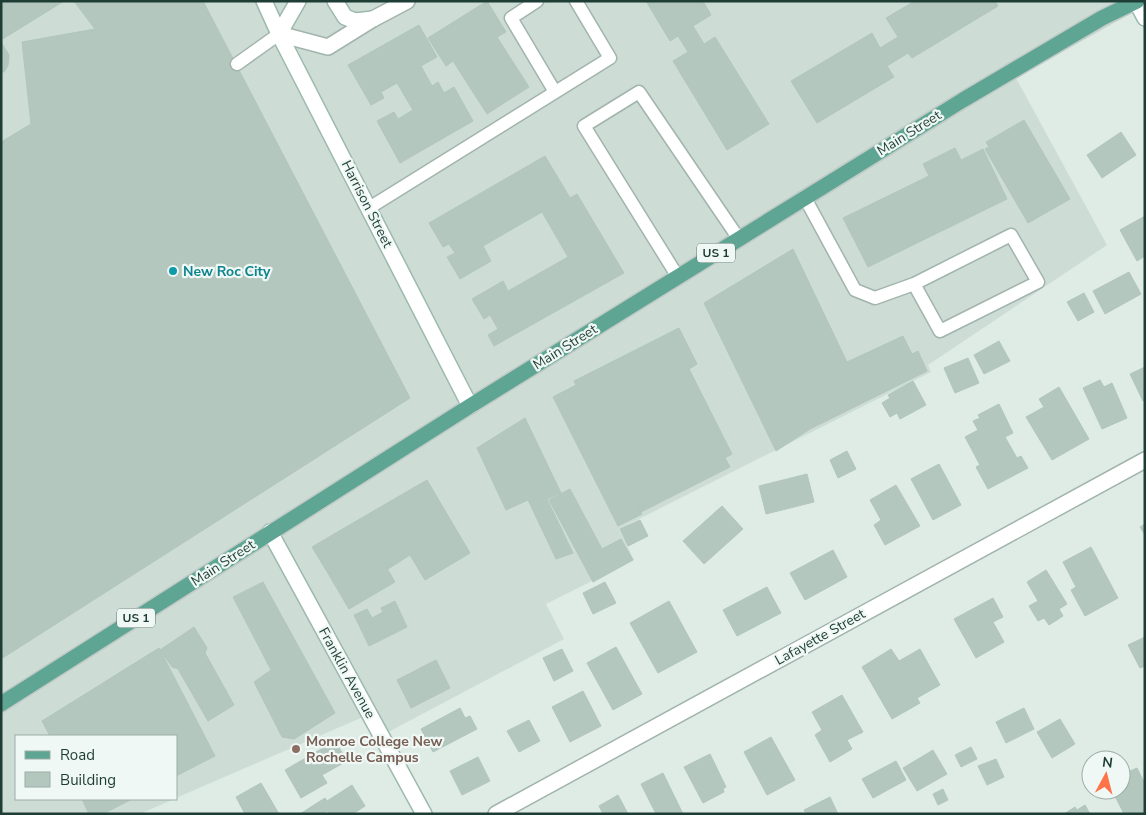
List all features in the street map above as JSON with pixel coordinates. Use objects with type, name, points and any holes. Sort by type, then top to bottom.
[{"type":"main road","name":"Main Street","points":[[1,704],[270,532],[739,238],[1069,37],[1136,1]]},
{"type":"street","name":"Harrison Street","points":[[264,1],[279,34],[470,406]]},
{"type":"street","points":[[298,1],[279,34],[328,48],[373,19],[407,1]]},
{"type":"street","points":[[335,1],[345,18],[355,21],[373,19]]},
{"type":"street","points":[[1136,1],[1145,18]]},
{"type":"street","name":"Lafayette Street","points":[[496,814],[1145,460]]},
{"type":"street","name":"Franklin Avenue","points":[[270,532],[424,814]]},
{"type":"lane","points":[[537,1],[510,18],[555,92]]},
{"type":"lane","points":[[369,208],[610,58],[576,1]]},
{"type":"lane","points":[[237,64],[279,34]]},
{"type":"lane","points":[[678,277],[584,126],[639,92],[739,238]]},
{"type":"lane","points":[[805,198],[855,290],[875,298],[914,284],[1011,235],[1038,282],[940,331],[914,284]]},
{"type":"shaded area","points":[[1,1],[1145,1],[1145,31],[1134,12],[1016,78],[1107,245],[928,365],[931,372],[619,529],[634,560],[546,604],[564,639],[377,738],[363,717],[178,797],[178,735],[15,735],[15,800],[172,800],[140,814],[1,814]]},
{"type":"building","points":[[1,1],[64,1],[1,40]]},
{"type":"building","name":"New Roc City","points":[[74,1],[203,1],[410,398],[1,659],[1,142],[31,124],[22,42],[95,29]]},
{"type":"building","points":[[487,1],[506,32],[497,37],[529,87],[487,114],[453,61],[446,66],[428,38]]},
{"type":"building","points":[[646,1],[703,1],[711,15],[693,26],[704,44],[715,37],[769,124],[727,150],[673,61],[688,52],[678,36],[670,41]]},
{"type":"building","points":[[915,1],[995,1],[998,6],[912,58],[908,53],[887,66],[894,77],[817,123],[791,81],[872,33],[880,48],[898,37],[886,18]]},
{"type":"building","points":[[419,25],[437,57],[421,66],[432,86],[438,82],[444,93],[454,87],[473,121],[400,163],[377,121],[394,112],[398,119],[413,110],[397,83],[381,92],[384,98],[371,105],[348,65]]},
{"type":"building","points":[[1,42],[9,55],[8,65],[5,71],[1,73]]},
{"type":"building","points":[[1024,120],[1070,199],[1028,223],[985,149],[989,147],[986,142]]},
{"type":"building","points":[[1121,132],[1136,155],[1102,178],[1087,155]]},
{"type":"building","points":[[955,148],[961,160],[983,149],[1007,199],[868,267],[843,218],[929,176],[923,164]]},
{"type":"building","points":[[545,156],[570,198],[577,194],[624,273],[494,346],[488,335],[498,329],[490,315],[484,319],[472,299],[503,281],[508,291],[568,257],[542,212],[483,246],[491,261],[460,279],[447,257],[455,253],[449,244],[443,247],[429,223]]},
{"type":"building","points":[[1145,216],[1145,256],[1137,261],[1120,230]]},
{"type":"building","points":[[793,249],[847,362],[903,336],[912,354],[918,351],[927,371],[810,429],[776,451],[704,303]]},
{"type":"building","points":[[1129,272],[1141,294],[1105,314],[1093,291]]},
{"type":"building","points":[[1084,293],[1094,312],[1078,321],[1067,302]]},
{"type":"building","points":[[679,328],[697,364],[689,369],[732,454],[725,458],[730,467],[641,512],[574,381]]},
{"type":"building","points":[[999,341],[1010,361],[984,374],[974,355]]},
{"type":"building","points":[[968,358],[979,383],[955,393],[944,368]]},
{"type":"building","points":[[1145,367],[1145,400],[1143,401],[1130,374]]},
{"type":"building","points":[[1100,380],[1104,387],[1112,383],[1127,418],[1102,429],[1083,388]]},
{"type":"building","points":[[913,381],[926,405],[900,419],[897,413],[890,417],[882,403],[890,398],[888,395]]},
{"type":"building","points":[[576,385],[642,514],[618,526],[553,397]]},
{"type":"building","points":[[1059,387],[1089,439],[1052,460],[1026,417],[1044,407],[1039,399]]},
{"type":"building","points":[[999,404],[1013,433],[1005,437],[1017,458],[1021,456],[1028,468],[988,489],[976,467],[980,465],[965,437],[978,430],[973,421],[980,418],[978,415]]},
{"type":"building","points":[[525,418],[561,493],[547,499],[573,553],[556,559],[528,500],[506,510],[477,448]]},
{"type":"building","points":[[847,451],[856,469],[838,478],[830,460]]},
{"type":"building","points":[[939,464],[961,505],[933,520],[911,479]]},
{"type":"building","points":[[807,474],[814,502],[766,514],[759,486]]},
{"type":"building","points":[[427,480],[470,553],[425,580],[410,555],[388,569],[358,520]]},
{"type":"building","points":[[896,485],[920,526],[885,545],[874,525],[881,520],[870,500]]},
{"type":"building","points":[[570,489],[602,549],[621,539],[633,560],[593,582],[549,500]]},
{"type":"building","points":[[722,506],[743,529],[704,564],[683,541]]},
{"type":"building","points":[[358,520],[375,548],[329,575],[312,547]]},
{"type":"building","points":[[640,520],[648,536],[628,546],[620,529]]},
{"type":"building","points":[[1145,524],[1145,535],[1140,527]]},
{"type":"building","points":[[1091,547],[1118,598],[1085,616],[1071,590],[1076,587],[1063,562]]},
{"type":"building","points":[[375,548],[395,582],[349,609],[329,575]]},
{"type":"building","points":[[833,550],[847,577],[805,600],[790,573]]},
{"type":"building","points":[[1046,570],[1067,604],[1059,609],[1063,616],[1049,625],[1044,618],[1038,621],[1029,606],[1038,601],[1027,582]]},
{"type":"building","points":[[263,582],[335,713],[294,739],[282,737],[254,682],[271,670],[233,597]]},
{"type":"building","points":[[605,582],[616,603],[593,614],[583,593]]},
{"type":"building","points":[[767,587],[781,613],[737,636],[723,610]]},
{"type":"building","points":[[993,598],[1003,617],[993,622],[1004,642],[976,658],[954,619]]},
{"type":"building","points":[[395,601],[407,627],[369,646],[354,615],[367,609],[372,618],[383,612],[381,608]]},
{"type":"building","points":[[669,601],[697,652],[658,673],[630,623]]},
{"type":"building","points":[[194,627],[207,648],[205,653],[234,705],[208,721],[178,669],[172,667],[160,650]]},
{"type":"building","points":[[1145,637],[1145,666],[1140,668],[1128,645]]},
{"type":"building","points":[[616,647],[642,694],[613,710],[587,663]]},
{"type":"building","points":[[159,648],[215,756],[178,775],[178,735],[49,735],[42,721]]},
{"type":"building","points":[[562,649],[573,671],[554,681],[543,658]]},
{"type":"building","points":[[891,649],[899,661],[920,649],[940,685],[917,698],[920,703],[892,719],[862,667]]},
{"type":"building","points":[[436,660],[450,688],[411,708],[397,680]]},
{"type":"building","points":[[583,691],[601,726],[570,742],[552,707]]},
{"type":"building","points":[[842,695],[863,732],[847,740],[852,749],[830,762],[815,735],[822,730],[812,712]]},
{"type":"building","points":[[460,708],[465,718],[470,716],[477,729],[433,752],[421,729]]},
{"type":"building","points":[[1024,708],[1034,729],[1006,743],[996,722]]},
{"type":"building","points":[[1060,719],[1075,744],[1052,758],[1037,732]]},
{"type":"building","points":[[529,720],[540,741],[519,752],[507,731]]},
{"type":"building","points":[[771,737],[795,780],[767,795],[744,752]]},
{"type":"building","points":[[335,741],[347,761],[322,775],[327,783],[301,798],[285,770]]},
{"type":"building","points":[[971,747],[977,759],[961,767],[955,755]]},
{"type":"building","points":[[933,750],[947,774],[917,791],[903,768]]},
{"type":"building","points":[[710,754],[726,787],[723,789],[724,792],[703,803],[684,767]]},
{"type":"building","points":[[478,757],[490,781],[462,795],[450,771]]},
{"type":"building","points":[[996,759],[1004,777],[987,785],[978,766]]},
{"type":"building","points":[[896,761],[906,780],[873,798],[862,779]]},
{"type":"building","points":[[1137,768],[1145,784],[1145,812],[1141,814],[1124,814],[1117,800],[1131,800],[1131,771]]},
{"type":"building","points":[[663,773],[683,814],[656,814],[641,784]]},
{"type":"building","points":[[261,783],[279,814],[245,814],[236,797]]},
{"type":"building","points":[[352,785],[365,806],[353,814],[329,814],[328,811],[324,814],[300,814],[325,798],[327,801]]},
{"type":"building","points":[[943,789],[948,800],[938,805],[933,794]]},
{"type":"building","points":[[618,795],[628,814],[603,814],[599,806]]},
{"type":"building","points":[[830,797],[838,814],[806,814],[804,810]]},
{"type":"building","points":[[82,800],[130,800],[103,814],[89,814]]},
{"type":"building","points":[[1085,805],[1090,814],[1064,814],[1075,807],[1077,810]]},
{"type":"place","name":"New Roc City","points":[[173,271]]},
{"type":"place","name":"Monroe College New Rochelle Campus","points":[[296,749]]}]
